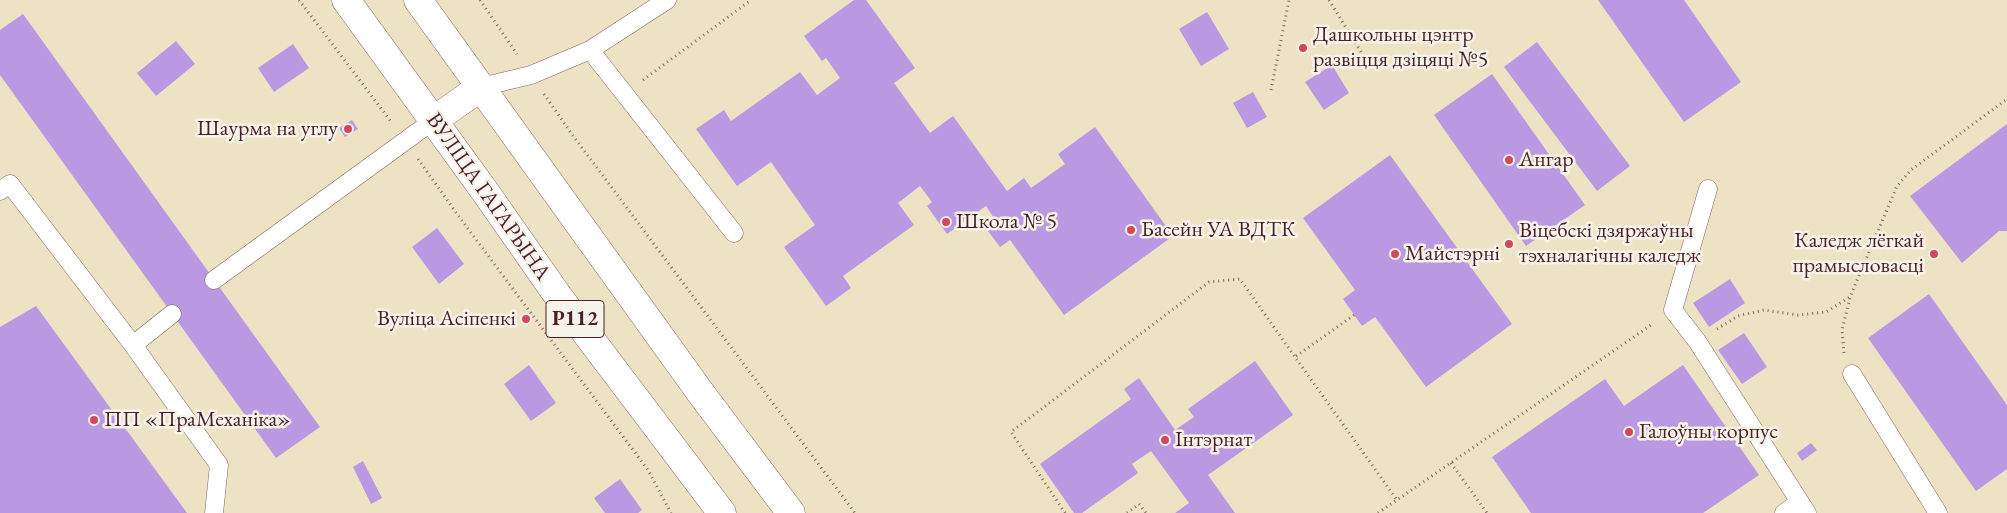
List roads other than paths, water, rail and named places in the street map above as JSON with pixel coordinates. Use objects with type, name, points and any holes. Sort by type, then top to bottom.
[{"type":"main road","name":"ВУЛІЦА ГАГАРЫНА","points":[[346,0],[434,120],[558,296],[722,513]]},
{"type":"main road","name":"Р112","points":[[418,0],[700,392],[791,513]]},
{"type":"main road","points":[[434,120],[481,87]]},
{"type":"lane","points":[[481,87],[531,75],[590,50],[667,0]]},
{"type":"lane","points":[[590,50],[734,233]]},
{"type":"lane","points":[[214,280],[434,120]]},
{"type":"lane","points":[[0,191],[10,184],[133,345],[220,465],[214,513]]},
{"type":"lane","points":[[1708,190],[1673,310],[1697,341],[1804,508],[1784,513]]},
{"type":"lane","points":[[133,345],[172,314]]},
{"type":"lane","points":[[1852,374],[1938,513]]},
{"type":"place","name":"Дашкольны цэнтр развіцця дзіцяці №5","points":[[1303,48]]},
{"type":"place","name":"Шаурма на углу","points":[[348,129]]},
{"type":"place","name":"Ангар","points":[[1509,160]]},
{"type":"place","name":"Школа № 5","points":[[946,222]]},
{"type":"place","name":"Басейн УА ВДТК","points":[[1131,230]]},
{"type":"place","name":"Віцебскі дзяржаўны тэхналагічны каледж","points":[[1509,244]]},
{"type":"place","name":"Майстэрні","points":[[1395,254]]},
{"type":"place","name":"Каледж лёгкай прамысловасці","points":[[1934,254]]},
{"type":"place","name":"Вуліца Асіпенкі","points":[[526,319]]},
{"type":"place","name":"ПП «ПраМеханіка»","points":[[94,420]]},
{"type":"place","name":"Галоўны корпус","points":[[1629,432]]},
{"type":"place","name":"Інтэрнат","points":[[1165,440]]}]
